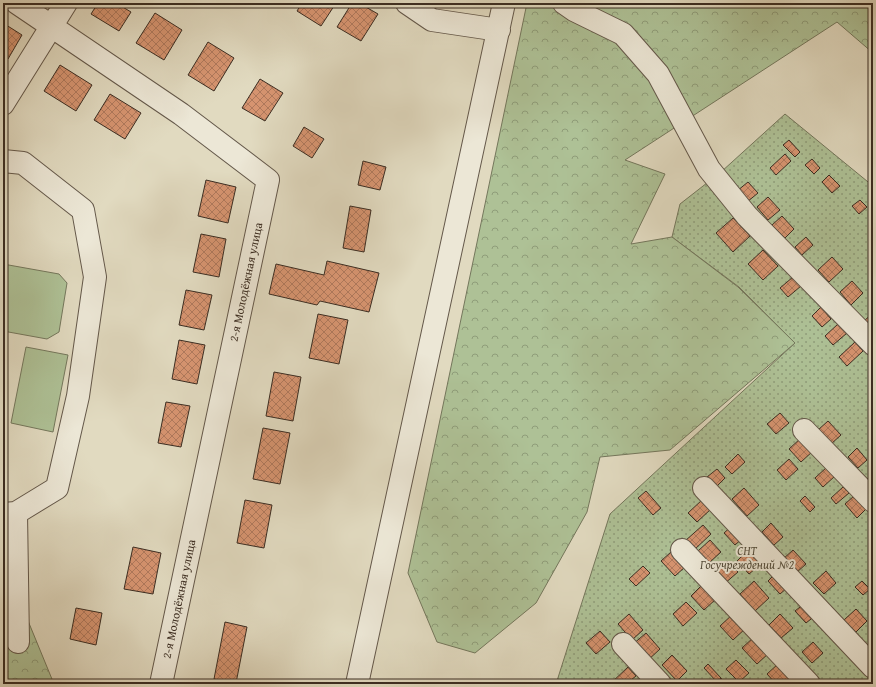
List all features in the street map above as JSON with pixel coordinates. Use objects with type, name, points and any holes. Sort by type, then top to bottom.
[{"type":"street","name":"2-я Молодёжная улица","points":[[17,3],[181,114],[268,180],[161,684]]},
{"type":"street","points":[[3,104],[66,3]]},
{"type":"street","points":[[407,3],[432,20],[498,30]]},
{"type":"street","points":[[357,684],[504,3]]},
{"type":"street","points":[[564,3],[574,10],[623,34],[658,74],[709,169],[747,216],[873,344]]},
{"type":"street","points":[[3,162],[23,163],[83,210],[95,277],[78,396],[57,488],[10,514],[18,642]]},
{"type":"street","points":[[804,430],[873,501]]},
{"type":"street","points":[[704,488],[873,667]]},
{"type":"street","points":[[682,550],[809,684]]},
{"type":"street","points":[[622,644],[660,684]]},
{"type":"green space","points":[[527,3],[873,3],[873,53],[837,22],[625,160],[665,174],[631,244],[672,237],[738,287],[795,343],[670,450],[600,457],[587,512],[536,603],[475,653],[437,642],[408,573]]},
{"type":"green space","name":"СНТ Госучреждений №2","points":[[785,114],[873,186],[873,684],[556,684],[610,514],[795,343],[739,287],[672,237],[680,204],[721,172]]},
{"type":"green space","points":[[3,264],[59,274],[67,283],[59,332],[47,339],[3,331]]},
{"type":"green space","points":[[26,347],[68,355],[53,432],[11,423]]},
{"type":"green space","points":[[3,560],[54,684],[3,684]]},
{"type":"building","points":[[98,3],[116,3],[131,12],[119,31],[91,14]]},
{"type":"building","points":[[302,3],[336,3],[321,26],[297,11]]},
{"type":"building","points":[[352,3],[359,3],[378,14],[361,41],[337,27]]},
{"type":"building","points":[[155,13],[182,30],[164,60],[136,43]]},
{"type":"building","points":[[3,23],[22,35],[8,59],[3,56]]},
{"type":"building","points":[[208,42],[234,58],[214,91],[188,75]]},
{"type":"building","points":[[60,65],[92,85],[76,111],[44,91]]},
{"type":"building","points":[[260,79],[283,93],[265,121],[242,108]]},
{"type":"building","points":[[110,94],[141,113],[125,139],[94,120]]},
{"type":"building","points":[[304,127],[324,139],[312,158],[293,146]]},
{"type":"building","points":[[789,140],[800,152],[795,157],[783,145]]},
{"type":"building","points":[[785,154],[791,161],[776,175],[770,168]]},
{"type":"building","points":[[812,159],[820,168],[814,174],[805,165]]},
{"type":"building","points":[[363,161],[386,167],[380,190],[358,185]]},
{"type":"building","points":[[829,175],[840,186],[832,193],[822,182]]},
{"type":"building","points":[[206,180],[236,187],[228,223],[198,216]]},
{"type":"building","points":[[748,182],[758,193],[747,202],[737,191]]},
{"type":"building","points":[[768,197],[780,210],[768,220],[757,207]]},
{"type":"building","points":[[860,200],[867,207],[859,214],[852,206]]},
{"type":"building","points":[[350,206],[371,210],[364,252],[343,248]]},
{"type":"building","points":[[782,216],[794,229],[785,238],[772,225]]},
{"type":"building","points":[[733,218],[750,236],[733,252],[716,233]]},
{"type":"building","points":[[201,234],[226,239],[219,277],[193,272]]},
{"type":"building","points":[[806,237],[813,245],[802,255],[795,247]]},
{"type":"building","points":[[763,250],[778,266],[763,280],[748,264]]},
{"type":"building","points":[[832,257],[843,269],[829,282],[818,270]]},
{"type":"building","points":[[327,261],[379,273],[369,312],[320,301],[317,305],[269,294],[276,264],[324,275]]},
{"type":"building","points":[[793,277],[801,286],[788,297],[780,288]]},
{"type":"building","points":[[852,281],[863,293],[851,305],[840,292]]},
{"type":"building","points":[[186,290],[212,295],[204,330],[179,325]]},
{"type":"building","points":[[821,307],[831,319],[822,327],[812,316]]},
{"type":"building","points":[[873,313],[873,330],[864,321]]},
{"type":"building","points":[[318,314],[348,320],[339,364],[309,358]]},
{"type":"building","points":[[838,324],[847,333],[833,345],[825,336]]},
{"type":"building","points":[[179,340],[205,345],[197,384],[172,379]]},
{"type":"building","points":[[855,342],[863,351],[847,366],[839,357]]},
{"type":"building","points":[[274,372],[301,377],[293,421],[266,416]]},
{"type":"building","points":[[166,402],[190,406],[181,447],[158,443]]},
{"type":"building","points":[[780,413],[789,423],[776,434],[767,424]]},
{"type":"building","points":[[828,421],[841,435],[831,444],[818,430]]},
{"type":"building","points":[[263,428],[290,433],[280,484],[253,479]]},
{"type":"building","points":[[801,438],[813,451],[801,462],[789,449]]},
{"type":"building","points":[[857,448],[867,460],[858,468],[848,457]]},
{"type":"building","points":[[738,454],[745,462],[732,474],[725,467]]},
{"type":"building","points":[[789,459],[798,469],[786,480],[777,470]]},
{"type":"building","points":[[827,467],[835,476],[823,487],[815,478]]},
{"type":"building","points":[[717,469],[725,478],[716,487],[707,477]]},
{"type":"building","points":[[873,474],[873,486],[867,479]]},
{"type":"building","points":[[843,487],[849,493],[836,504],[831,498]]},
{"type":"building","points":[[744,488],[759,505],[747,516],[732,499]]},
{"type":"building","points":[[646,491],[661,508],[653,515],[638,498]]},
{"type":"building","points":[[805,496],[815,507],[810,512],[800,501]]},
{"type":"building","points":[[854,496],[866,509],[857,518],[845,504]]},
{"type":"building","points":[[245,500],[272,505],[264,548],[237,543]]},
{"type":"building","points":[[702,500],[711,509],[697,522],[688,513]]},
{"type":"building","points":[[771,523],[783,537],[774,545],[762,532]]},
{"type":"building","points":[[703,525],[711,534],[694,550],[685,541]]},
{"type":"building","points":[[733,525],[744,537],[735,545],[724,533]]},
{"type":"building","points":[[710,540],[721,552],[709,563],[698,551]]},
{"type":"building","points":[[133,547],[161,553],[153,594],[124,589]]},
{"type":"building","points":[[748,550],[761,564],[749,574],[737,561]]},
{"type":"building","points":[[793,550],[806,564],[796,573],[783,559]]},
{"type":"building","points":[[671,552],[685,567],[675,576],[661,561]]},
{"type":"building","points":[[727,561],[738,572],[724,584],[714,573]]},
{"type":"building","points":[[643,566],[650,573],[636,586],[629,579]]},
{"type":"building","points":[[826,571],[836,583],[824,594],[813,583]]},
{"type":"building","points":[[775,574],[787,588],[780,594],[768,581]]},
{"type":"building","points":[[754,581],[769,598],[755,611],[740,594]]},
{"type":"building","points":[[862,581],[870,589],[863,595],[855,587]]},
{"type":"building","points":[[703,584],[716,599],[704,610],[691,596]]},
{"type":"building","points":[[686,602],[697,613],[683,626],[673,614]]},
{"type":"building","points":[[805,603],[816,615],[806,623],[795,611]]},
{"type":"building","points":[[76,608],[102,613],[96,645],[70,639]]},
{"type":"building","points":[[856,609],[867,621],[856,632],[844,620]]},
{"type":"building","points":[[629,614],[643,630],[632,640],[618,624]]},
{"type":"building","points":[[733,614],[746,628],[733,640],[720,626]]},
{"type":"building","points":[[780,614],[793,628],[781,638],[769,625]]},
{"type":"building","points":[[225,622],[247,627],[236,683],[214,679]]},
{"type":"building","points":[[600,631],[610,642],[596,654],[586,643]]},
{"type":"building","points":[[646,633],[660,649],[647,661],[632,645]]},
{"type":"building","points":[[754,637],[769,653],[757,664],[742,648]]},
{"type":"building","points":[[813,642],[823,653],[812,663],[802,652]]},
{"type":"building","points":[[672,655],[687,671],[677,681],[662,665]]},
{"type":"building","points":[[736,660],[749,673],[739,682],[726,669]]},
{"type":"building","points":[[708,664],[721,678],[717,682],[704,668]]},
{"type":"building","points":[[778,664],[794,682],[792,684],[776,684],[767,674]]},
{"type":"building","points":[[628,667],[636,676],[626,684],[610,684]]},
{"type":"building","points":[[721,678],[726,684],[715,683]]}]
